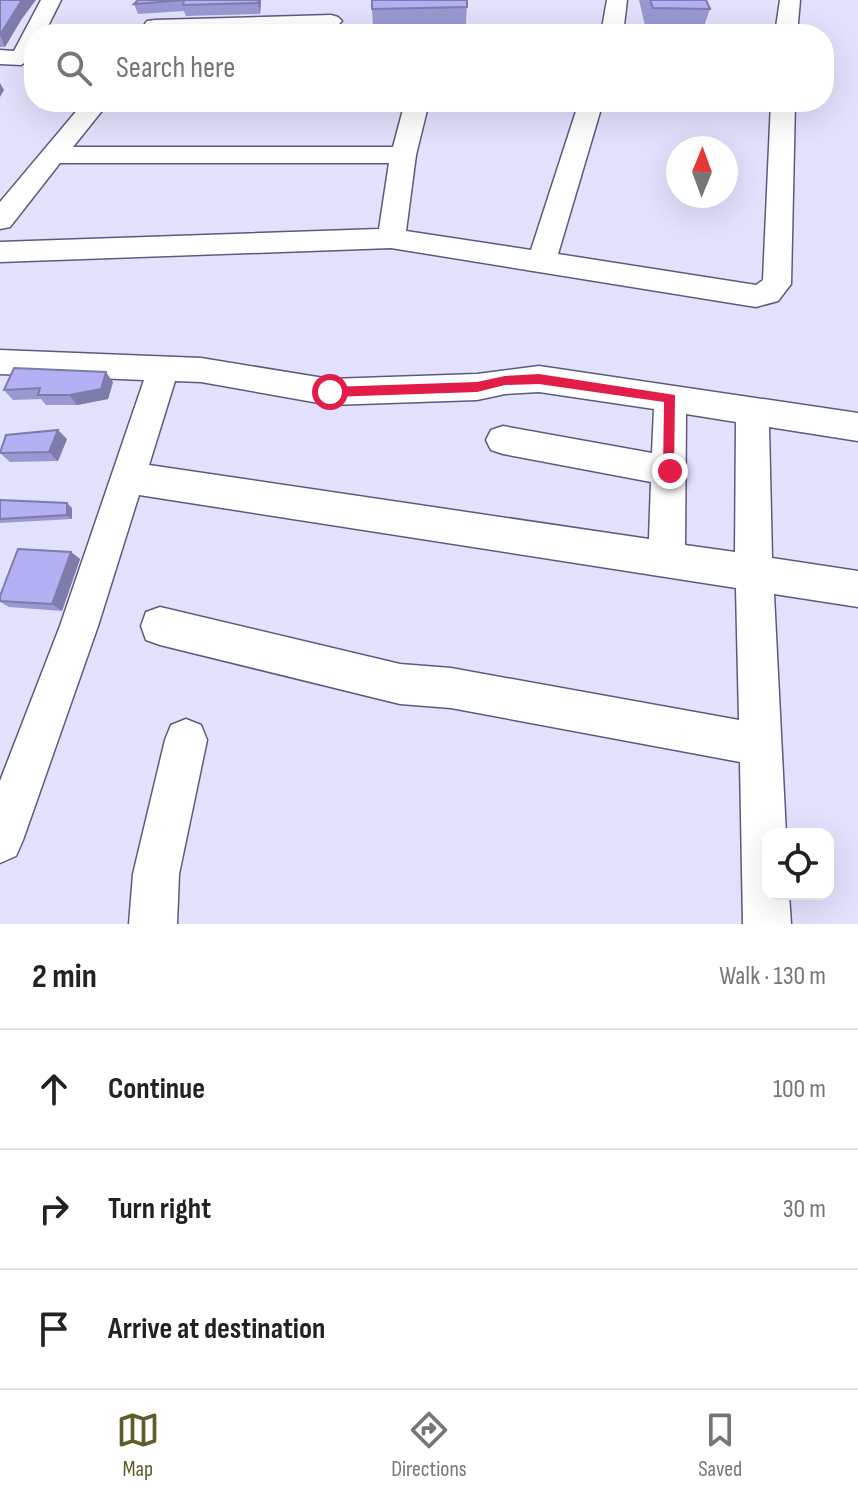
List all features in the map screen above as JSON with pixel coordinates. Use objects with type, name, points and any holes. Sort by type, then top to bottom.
[{"type":"street","points":[[39,24],[51,0]]},
{"type":"street","points":[[613,24],[617,0]]},
{"type":"street","points":[[787,24],[790,0]]},
{"type":"street","points":[[179,24],[332,11]]},
{"type":"street","points":[[0,57],[21,58],[24,52]]},
{"type":"street","points":[[0,220],[89,112]]},
{"type":"street","points":[[391,238],[403,155],[414,112]]},
{"type":"street","points":[[541,263],[588,112]]},
{"type":"street","points":[[0,252],[391,238],[756,296],[768,293],[777,284],[783,112]]},
{"type":"street","points":[[56,155],[403,155]]},
{"type":"street","points":[[0,362],[201,370],[330,392],[477,387],[539,379],[858,427]]},
{"type":"street","points":[[0,840],[79,626],[163,369]]},
{"type":"street","points":[[667,559],[670,398]]},
{"type":"street","points":[[752,411],[759,745],[767,924]]},
{"type":"street","points":[[503,440],[670,471]]},
{"type":"street","points":[[127,478],[191,485],[858,589]]},
{"type":"street","points":[[160,626],[400,684],[451,688],[759,745]]},
{"type":"street","points":[[153,924],[156,874],[186,740]]},
{"type":"building","points":[[0,0],[22,0],[0,35]]},
{"type":"building","points":[[138,0],[184,0],[134,4]]},
{"type":"building","points":[[184,0],[258,0],[258,3],[183,5]]},
{"type":"building","points":[[372,0],[467,0],[467,7],[372,9]]},
{"type":"building","points":[[650,0],[706,0],[710,9],[653,8]]},
{"type":"building","points":[[14,368],[106,372],[101,389],[69,395],[38,395],[40,388],[4,390]]},
{"type":"building","points":[[58,430],[49,452],[0,453],[6,435]]},
{"type":"building","points":[[0,500],[67,503],[67,515],[0,519]]},
{"type":"building","points":[[18,549],[71,552],[52,604],[0,601]]},
{"type":"route","points":[[330,392],[432,390],[539,379],[670,398],[670,471]]}]
